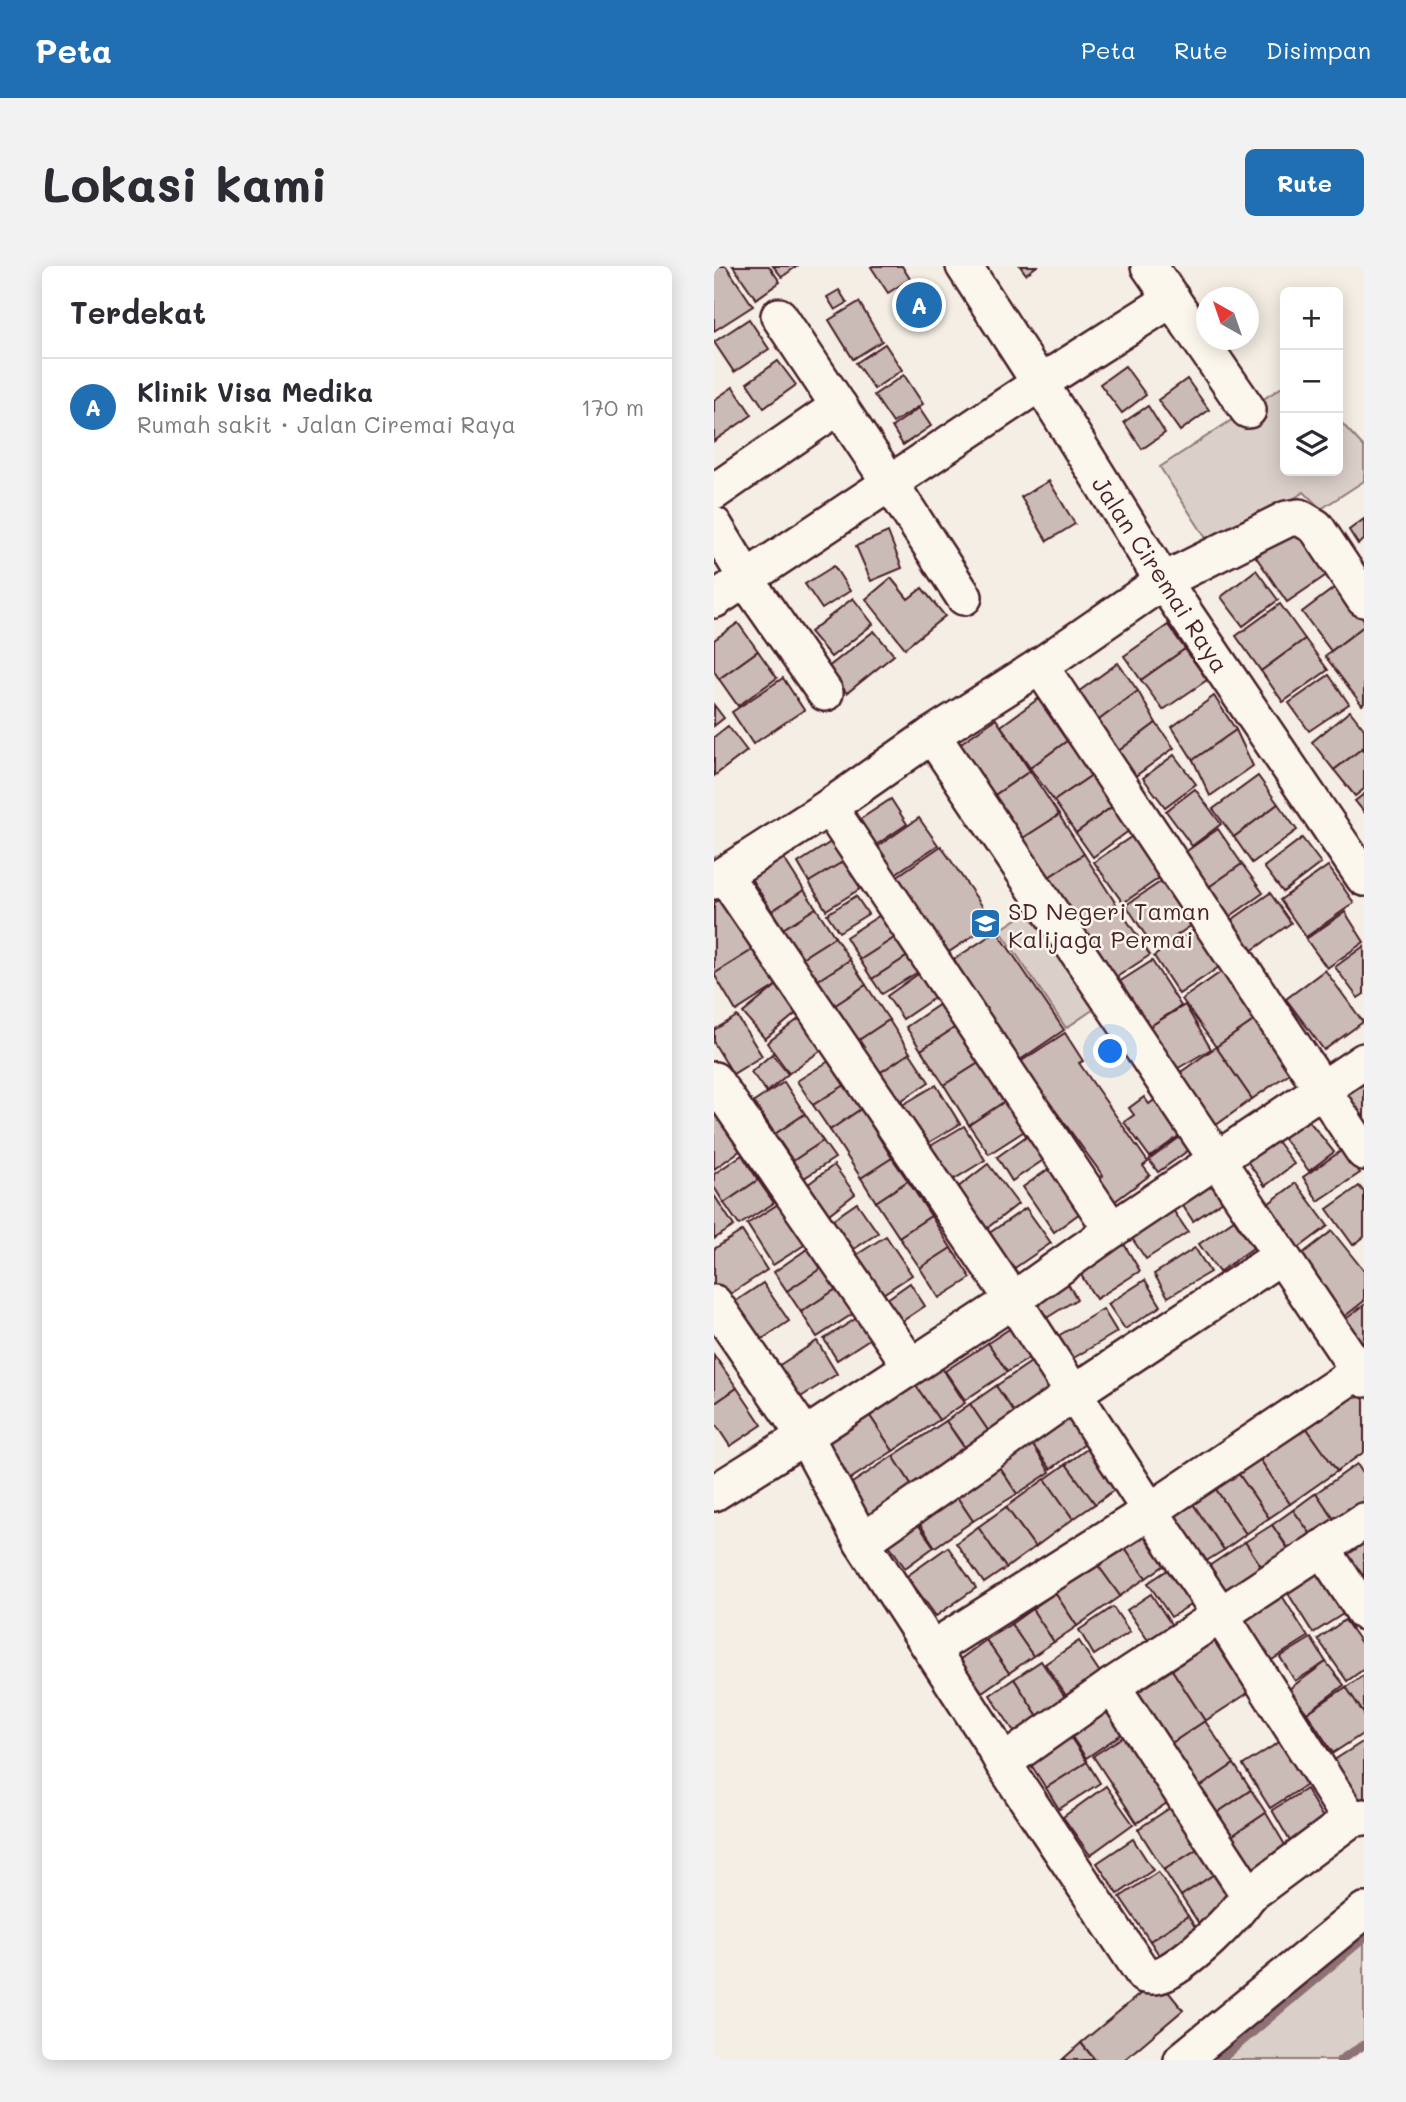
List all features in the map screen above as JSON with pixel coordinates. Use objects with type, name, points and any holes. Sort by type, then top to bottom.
[{"type":"street","name":"Jalan Ciremai Raya","points":[[964,266],[1163,581],[1364,878]]},
{"type":"street","points":[[1149,266],[1248,410]]},
{"type":"street","points":[[714,600],[752,586],[890,483],[1172,299]]},
{"type":"street","points":[[779,316],[964,597]]},
{"type":"street","points":[[714,492],[839,406]]},
{"type":"street","points":[[714,1303],[805,1436],[862,1542],[1143,1975],[1150,1977],[1163,1974],[1195,1952],[1241,1907],[1249,1895],[1358,1818],[1150,1511],[1013,1300],[719,878],[1040,666],[1163,581],[1287,519],[1299,517],[1316,527],[1364,599]]},
{"type":"street","points":[[714,525],[825,693]]},
{"type":"street","points":[[1040,666],[1364,1152]]},
{"type":"street","points":[[932,735],[1361,1375],[932,1649]]},
{"type":"street","points":[[829,807],[1112,1230]]},
{"type":"street","points":[[714,1493],[1013,1300],[1112,1230],[1364,1061]]},
{"type":"street","points":[[714,1080],[911,1366]]},
{"type":"street","points":[[862,1542],[1074,1393],[1281,1256]]},
{"type":"street","points":[[1003,1763],[1112,1686],[1364,1521]]},
{"type":"street","points":[[1322,1548],[1364,1612]]},
{"type":"street","points":[[1112,1686],[1249,1895]]},
{"type":"street","points":[[1182,2060],[1364,1911]]},
{"type":"shaded area","points":[[1280,388],[1280,476],[1343,476],[1343,424],[1364,447],[1364,481],[1321,509],[1304,492],[1213,549],[1160,467]]},
{"type":"shaded area","points":[[1032,909],[1097,1007],[1066,1028],[1000,930]]},
{"type":"shaded area","points":[[1364,1941],[1364,2043],[1336,2060],[1223,2060]]},
{"type":"building","points":[[714,266],[726,266],[753,306],[714,331]]},
{"type":"building","points":[[733,266],[769,266],[780,282],[756,299]]},
{"type":"building","points":[[773,266],[797,266],[782,277]]},
{"type":"building","points":[[902,266],[910,279],[888,293],[871,267]]},
{"type":"building","points":[[1020,266],[1037,266],[1026,274]]},
{"type":"building","points":[[839,290],[847,303],[835,310],[827,297]]},
{"type":"building","points":[[859,302],[882,341],[853,359],[829,320]]},
{"type":"building","points":[[749,319],[769,349],[734,372],[714,342]]},
{"type":"building","points":[[885,344],[902,370],[874,389],[856,363]]},
{"type":"building","points":[[778,361],[796,385],[764,408],[747,383]]},
{"type":"building","points":[[1125,366],[1146,395],[1122,413],[1100,384]]},
{"type":"building","points":[[904,375],[923,404],[893,423],[874,395]]},
{"type":"building","points":[[1187,379],[1209,410],[1180,431],[1158,400]]},
{"type":"building","points":[[733,387],[752,415],[714,441],[714,400]]},
{"type":"building","points":[[1148,406],[1165,433],[1142,449],[1124,422]]},
{"type":"building","points":[[919,408],[931,426],[903,445],[892,427]]},
{"type":"building","points":[[1049,481],[1075,524],[1047,541],[1021,497]]},
{"type":"building","points":[[1364,519],[1364,540],[1358,544],[1349,530]]},
{"type":"building","points":[[1296,529],[1328,574],[1287,602],[1256,557]]},
{"type":"building","points":[[888,532],[902,568],[871,581],[856,546]]},
{"type":"building","points":[[834,566],[850,591],[822,609],[805,584]]},
{"type":"building","points":[[1256,570],[1278,600],[1243,626],[1221,597]]},
{"type":"building","points":[[891,578],[908,599],[922,588],[945,616],[905,648],[866,599]]},
{"type":"building","points":[[1338,585],[1364,620],[1364,626],[1331,651],[1302,612]]},
{"type":"building","points":[[853,598],[873,624],[831,657],[810,632]]},
{"type":"building","points":[[1280,604],[1305,639],[1261,671],[1236,636]]},
{"type":"building","points":[[738,623],[758,651],[719,679],[714,671],[714,640]]},
{"type":"building","points":[[1168,625],[1185,649],[1141,680],[1124,656]]},
{"type":"building","points":[[1364,626],[1364,703],[1362,705],[1325,656]]},
{"type":"building","points":[[874,631],[894,655],[847,693],[827,668]]},
{"type":"building","points":[[1305,639],[1328,670],[1283,702],[1261,671]]},
{"type":"building","points":[[1185,649],[1207,680],[1163,710],[1141,680]]},
{"type":"building","points":[[758,651],[777,678],[738,706],[719,679]]},
{"type":"building","points":[[1118,663],[1138,691],[1099,720],[1078,692]]},
{"type":"building","points":[[1329,675],[1349,704],[1309,731],[1289,703]]},
{"type":"building","points":[[783,678],[804,710],[753,744],[732,712]]},
{"type":"building","points":[[1138,691],[1156,723],[1116,753],[1099,720]]},
{"type":"building","points":[[1214,696],[1236,730],[1193,760],[1172,727]]},
{"type":"building","points":[[1038,699],[1067,741],[1030,768],[1001,726]]},
{"type":"building","points":[[714,705],[724,718],[714,726]]},
{"type":"building","points":[[1350,711],[1364,729],[1364,747],[1334,770],[1312,742]]},
{"type":"building","points":[[996,719],[1030,771],[989,799],[955,747]]},
{"type":"building","points":[[1156,723],[1174,748],[1134,777],[1116,753]]},
{"type":"building","points":[[728,726],[747,751],[714,776],[714,737]]},
{"type":"building","points":[[1236,730],[1253,766],[1210,796],[1193,760]]},
{"type":"building","points":[[1067,741],[1092,775],[1054,801],[1030,768]]},
{"type":"building","points":[[1364,747],[1364,789],[1355,796],[1334,770]]},
{"type":"building","points":[[1174,755],[1196,784],[1165,807],[1143,778]]},
{"type":"building","points":[[1030,771],[1059,815],[1017,842],[989,799]]},
{"type":"building","points":[[1092,775],[1113,806],[1076,833],[1054,801]]},
{"type":"building","points":[[1258,776],[1278,804],[1234,837],[1213,809]]},
{"type":"building","points":[[1195,789],[1221,824],[1192,846],[1166,811]]},
{"type":"building","points":[[1364,794],[1364,812],[1355,801]]},
{"type":"building","points":[[891,799],[907,824],[876,845],[859,820]]},
{"type":"building","points":[[1278,804],[1297,830],[1252,863],[1234,837]]},
{"type":"building","points":[[1113,806],[1130,830],[1093,857],[1076,833]]},
{"type":"building","points":[[1059,815],[1084,854],[1043,881],[1017,842]]},
{"type":"building","points":[[919,818],[938,845],[895,874],[877,847]]},
{"type":"building","points":[[1218,829],[1242,864],[1209,887],[1184,853]]},
{"type":"building","points":[[1137,833],[1165,874],[1123,903],[1094,862]]},
{"type":"building","points":[[1302,838],[1321,863],[1283,892],[1264,867]]},
{"type":"building","points":[[834,840],[846,860],[809,882],[798,863]]},
{"type":"building","points":[[941,846],[993,922],[949,952],[896,877]]},
{"type":"building","points":[[1084,854],[1116,904],[1075,931],[1043,881]]},
{"type":"building","points":[[783,857],[804,890],[772,911],[750,877]]},
{"type":"building","points":[[846,860],[863,887],[826,910],[809,882]]},
{"type":"building","points":[[1242,864],[1263,893],[1229,917],[1209,887]]},
{"type":"building","points":[[1328,866],[1354,903],[1306,937],[1280,900]]},
{"type":"building","points":[[1165,879],[1195,923],[1155,950],[1126,905]]},
{"type":"building","points":[[804,890],[816,908],[783,929],[772,911]]},
{"type":"building","points":[[1270,893],[1291,923],[1244,956],[1223,926]]},
{"type":"building","points":[[856,896],[868,914],[839,932],[827,914]]},
{"type":"building","points":[[722,898],[754,949],[714,974],[714,903]]},
{"type":"building","points":[[1116,904],[1150,955],[1109,982],[1075,931]]},
{"type":"building","points":[[816,908],[835,937],[802,958],[783,929]]},
{"type":"building","points":[[885,912],[899,935],[860,960],[846,937]]},
{"type":"building","points":[[1345,912],[1364,942],[1327,968],[1306,939]]},
{"type":"building","points":[[1197,928],[1222,965],[1179,994],[1154,956]]},
{"type":"building","points":[[997,931],[1064,1030],[1020,1060],[953,960]]},
{"type":"building","points":[[899,935],[911,954],[872,979],[860,960]]},
{"type":"building","points":[[835,937],[850,960],[817,981],[802,958]]},
{"type":"building","points":[[1364,946],[1364,994],[1358,998],[1335,967]]},
{"type":"building","points":[[754,949],[777,985],[736,1011],[714,974]]},
{"type":"building","points":[[908,956],[918,972],[882,994],[872,979]]},
{"type":"building","points":[[850,960],[866,985],[834,1006],[817,981]]},
{"type":"building","points":[[1152,961],[1181,1006],[1149,1027],[1119,982]]},
{"type":"building","points":[[1224,970],[1258,1018],[1216,1047],[1182,999]]},
{"type":"building","points":[[1325,970],[1363,1022],[1324,1050],[1286,999]]},
{"type":"building","points":[[921,972],[937,996],[903,1019],[887,996]]},
{"type":"building","points":[[777,985],[799,1011],[765,1039],[743,1013]]},
{"type":"building","points":[[866,985],[889,1020],[856,1042],[834,1006]]},
{"type":"building","points":[[943,1002],[959,1025],[921,1050],[906,1027]]},
{"type":"building","points":[[1185,1005],[1211,1049],[1175,1070],[1149,1027]]},
{"type":"building","points":[[737,1016],[762,1056],[733,1074],[714,1043],[714,1030]]},
{"type":"building","points":[[800,1018],[823,1049],[789,1073],[767,1043]]},
{"type":"building","points":[[1258,1018],[1294,1070],[1252,1099],[1216,1047]]},
{"type":"building","points":[[889,1020],[910,1053],[878,1074],[856,1042]]},
{"type":"building","points":[[959,1025],[982,1061],[944,1085],[921,1050]]},
{"type":"building","points":[[1065,1033],[1083,1061],[1079,1063],[1148,1162],[1143,1166],[1150,1175],[1114,1202],[1111,1197],[1108,1199],[1099,1180],[1103,1176],[1020,1062]]},
{"type":"building","points":[[1216,1047],[1252,1099],[1208,1131],[1171,1079]]},
{"type":"building","points":[[910,1053],[929,1082],[896,1104],[878,1074]]},
{"type":"building","points":[[772,1054],[788,1074],[767,1092],[751,1072]]},
{"type":"building","points":[[829,1061],[845,1085],[813,1105],[797,1081]]},
{"type":"building","points":[[982,1061],[1007,1100],[969,1125],[944,1085]]},
{"type":"building","points":[[1364,1068],[1364,1128],[1336,1087]]},
{"type":"building","points":[[784,1082],[805,1114],[775,1134],[754,1102]]},
{"type":"building","points":[[845,1085],[861,1109],[830,1130],[813,1105]]},
{"type":"building","points":[[936,1085],[960,1124],[923,1146],[899,1107]]},
{"type":"building","points":[[1144,1097],[1149,1104],[1157,1098],[1183,1133],[1150,1157],[1124,1122],[1134,1115],[1129,1108]]},
{"type":"building","points":[[1007,1100],[1026,1130],[989,1154],[969,1125]]},
{"type":"building","points":[[861,1109],[892,1158],[861,1178],[830,1130]]},
{"type":"building","points":[[1301,1111],[1334,1152],[1309,1171],[1277,1130]]},
{"type":"building","points":[[714,1112],[741,1150],[714,1169]]},
{"type":"building","points":[[805,1114],[823,1141],[793,1161],[775,1134]]},
{"type":"building","points":[[964,1126],[985,1160],[948,1183],[927,1148]]},
{"type":"building","points":[[1031,1133],[1048,1157],[1012,1181],[997,1157]]},
{"type":"building","points":[[1271,1133],[1294,1164],[1265,1186],[1242,1154]]},
{"type":"building","points":[[1184,1134],[1193,1147],[1158,1172],[1149,1160]]},
{"type":"building","points":[[823,1141],[835,1158],[804,1178],[793,1161]]},
{"type":"building","points":[[1344,1149],[1360,1173],[1318,1201],[1303,1177]]},
{"type":"building","points":[[742,1155],[758,1180],[724,1203],[714,1187],[714,1174]]},
{"type":"building","points":[[892,1158],[908,1181],[876,1202],[861,1178]]},
{"type":"building","points":[[988,1164],[1018,1204],[982,1232],[952,1192]]},
{"type":"building","points":[[834,1165],[855,1194],[825,1217],[803,1188]]},
{"type":"building","points":[[1053,1166],[1084,1210],[1054,1232],[1023,1187]]},
{"type":"building","points":[[758,1180],[774,1203],[739,1225],[724,1203]]},
{"type":"building","points":[[1209,1180],[1223,1201],[1193,1221],[1179,1200]]},
{"type":"building","points":[[908,1181],[931,1216],[899,1237],[876,1202]]},
{"type":"building","points":[[1296,1183],[1328,1226],[1293,1252],[1261,1209]]},
{"type":"building","points":[[1359,1186],[1364,1192],[1364,1237],[1353,1245],[1327,1209]]},
{"type":"building","points":[[714,1195],[734,1226],[714,1239]]},
{"type":"building","points":[[783,1201],[809,1242],[773,1265],[747,1224]]},
{"type":"building","points":[[857,1203],[878,1233],[845,1255],[825,1225]]},
{"type":"building","points":[[1171,1207],[1188,1232],[1146,1259],[1129,1234]]},
{"type":"building","points":[[1026,1208],[1051,1243],[1006,1274],[982,1238]]},
{"type":"building","points":[[931,1216],[951,1248],[920,1268],[899,1237]]},
{"type":"building","points":[[1234,1220],[1253,1248],[1219,1272],[1199,1244]]},
{"type":"building","points":[[742,1231],[767,1270],[721,1300],[714,1290],[714,1249]]},
{"type":"building","points":[[1332,1231],[1364,1271],[1364,1301],[1344,1317],[1297,1258]]},
{"type":"building","points":[[886,1236],[912,1275],[872,1301],[847,1261]]},
{"type":"building","points":[[1121,1239],[1140,1271],[1096,1299],[1076,1267]]},
{"type":"building","points":[[810,1247],[823,1267],[787,1291],[774,1272]]},
{"type":"building","points":[[951,1248],[971,1278],[939,1298],[920,1268]]},
{"type":"building","points":[[1195,1248],[1210,1272],[1168,1297],[1154,1274]]},
{"type":"building","points":[[823,1267],[838,1288],[801,1312],[787,1291]]},
{"type":"building","points":[[1062,1274],[1077,1299],[1045,1319],[1029,1295]]},
{"type":"building","points":[[1145,1280],[1161,1306],[1125,1329],[1108,1304]]},
{"type":"building","points":[[763,1283],[789,1321],[752,1346],[727,1307]]},
{"type":"building","points":[[910,1283],[925,1306],[898,1324],[883,1302]]},
{"type":"building","points":[[838,1288],[854,1313],[817,1337],[801,1312]]},
{"type":"building","points":[[1364,1305],[1364,1349],[1338,1325]]},
{"type":"building","points":[[1103,1309],[1117,1332],[1072,1359],[1058,1336]]},
{"type":"building","points":[[860,1316],[874,1336],[837,1360],[824,1339]]},
{"type":"building","points":[[1014,1326],[1033,1356],[1007,1372],[988,1343]]},
{"type":"building","points":[[817,1341],[837,1374],[796,1400],[775,1368]]},
{"type":"building","points":[[988,1343],[1007,1372],[965,1400],[945,1371]]},
{"type":"building","points":[[714,1355],[737,1388],[714,1404]]},
{"type":"building","points":[[1037,1358],[1056,1386],[1016,1415],[996,1386]]},
{"type":"building","points":[[940,1365],[965,1403],[939,1420],[914,1383]]},
{"type":"building","points":[[914,1383],[939,1420],[893,1451],[868,1413]]},
{"type":"building","points":[[996,1386],[1016,1415],[989,1432],[970,1404]]},
{"type":"building","points":[[737,1388],[762,1425],[730,1446],[714,1422],[714,1404]]},
{"type":"building","points":[[1357,1390],[1364,1400],[1364,1452],[1337,1471],[1305,1426]]},
{"type":"building","points":[[970,1404],[989,1432],[966,1449],[946,1421]]},
{"type":"building","points":[[868,1413],[893,1451],[847,1481],[822,1443]]},
{"type":"building","points":[[1070,1415],[1089,1441],[1051,1469],[1032,1444]]},
{"type":"building","points":[[946,1421],[967,1452],[913,1487],[893,1456]]},
{"type":"building","points":[[1305,1426],[1337,1471],[1290,1504],[1259,1458]]},
{"type":"building","points":[[1032,1444],[1050,1472],[1017,1494],[998,1465]]},
{"type":"building","points":[[1093,1445],[1121,1485],[1095,1504],[1066,1464]]},
{"type":"building","points":[[893,1456],[913,1487],[868,1516],[849,1485]]},
{"type":"building","points":[[1259,1458],[1290,1504],[1269,1518],[1238,1473]]},
{"type":"building","points":[[1066,1464],[1095,1504],[1073,1519],[1045,1479]]},
{"type":"building","points":[[1357,1464],[1364,1475],[1364,1512],[1340,1528],[1316,1493]]},
{"type":"building","points":[[998,1465],[1017,1494],[973,1521],[955,1494]]},
{"type":"building","points":[[1238,1473],[1269,1518],[1246,1534],[1215,1488]]},
{"type":"building","points":[[1045,1479],[1073,1519],[1035,1547],[1006,1507]]},
{"type":"building","points":[[1215,1488],[1246,1534],[1224,1550],[1193,1504]]},
{"type":"building","points":[[1316,1493],[1340,1528],[1318,1544],[1293,1510]]},
{"type":"building","points":[[955,1494],[973,1521],[935,1547],[916,1518]]},
{"type":"building","points":[[1193,1504],[1224,1550],[1200,1565],[1169,1521]]},
{"type":"building","points":[[1006,1507],[1035,1547],[1006,1568],[978,1527]]},
{"type":"building","points":[[1293,1510],[1318,1544],[1297,1560],[1272,1525]]},
{"type":"building","points":[[910,1513],[934,1547],[905,1568],[881,1533]]},
{"type":"building","points":[[1152,1525],[1175,1558],[1146,1578],[1123,1545]]},
{"type":"building","points":[[1272,1525],[1296,1561],[1269,1578],[1245,1542]]},
{"type":"building","points":[[978,1527],[1006,1568],[984,1583],[956,1543]]},
{"type":"building","points":[[1364,1537],[1364,1580],[1343,1551]]},
{"type":"building","points":[[1245,1542],[1269,1578],[1227,1607],[1203,1570]]},
{"type":"building","points":[[1123,1545],[1146,1578],[1120,1596],[1097,1564]]},
{"type":"building","points":[[948,1547],[976,1588],[936,1616],[907,1576]]},
{"type":"building","points":[[1323,1563],[1351,1609],[1313,1633],[1284,1587]]},
{"type":"building","points":[[1097,1564],[1120,1596],[1077,1626],[1055,1593]]},
{"type":"building","points":[[1172,1567],[1195,1602],[1171,1617],[1148,1583]]},
{"type":"building","points":[[1279,1591],[1308,1637],[1267,1663],[1238,1617]]},
{"type":"building","points":[[1055,1593],[1077,1626],[1054,1642],[1032,1609]]},
{"type":"building","points":[[1151,1594],[1175,1630],[1152,1646],[1127,1610]]},
{"type":"building","points":[[1113,1607],[1130,1632],[1094,1655],[1079,1630]]},
{"type":"building","points":[[1032,1609],[1054,1642],[1033,1656],[1011,1624]]},
{"type":"building","points":[[1345,1620],[1364,1647],[1364,1669],[1347,1681],[1318,1639]]},
{"type":"building","points":[[1011,1624],[1033,1656],[1009,1673],[986,1640]]},
{"type":"building","points":[[1311,1638],[1326,1662],[1295,1681],[1280,1657]]},
{"type":"building","points":[[986,1640],[1009,1673],[982,1692],[959,1660]]},
{"type":"building","points":[[1079,1641],[1103,1677],[1069,1700],[1045,1664]]},
{"type":"building","points":[[1214,1641],[1248,1693],[1205,1721],[1172,1670]]},
{"type":"building","points":[[1041,1661],[1068,1702],[1041,1721],[1014,1679]]},
{"type":"building","points":[[1326,1662],[1344,1685],[1307,1713],[1289,1689]]},
{"type":"building","points":[[1172,1670],[1205,1721],[1166,1747],[1132,1696]]},
{"type":"building","points":[[1364,1675],[1364,1714],[1346,1687]]},
{"type":"building","points":[[1014,1679],[1041,1721],[1017,1736],[990,1695]]},
{"type":"building","points":[[1346,1687],[1364,1714],[1364,1733],[1333,1753],[1307,1713]]},
{"type":"building","points":[[1111,1698],[1132,1727],[1086,1758],[1066,1728]]},
{"type":"building","points":[[1205,1721],[1234,1764],[1194,1791],[1166,1747]]},
{"type":"building","points":[[1065,1729],[1087,1762],[1046,1788],[1024,1754]]},
{"type":"building","points":[[1129,1733],[1173,1799],[1137,1823],[1093,1756]]},
{"type":"building","points":[[1281,1741],[1308,1784],[1270,1808],[1243,1765]]},
{"type":"building","points":[[1364,1741],[1364,1808],[1331,1762]]},
{"type":"building","points":[[1087,1762],[1100,1783],[1059,1809],[1046,1788]]},
{"type":"building","points":[[1234,1764],[1251,1790],[1211,1817],[1194,1791]]},
{"type":"building","points":[[1106,1786],[1133,1824],[1090,1855],[1063,1817]]},
{"type":"building","points":[[1306,1789],[1328,1826],[1294,1848],[1272,1810]]},
{"type":"building","points":[[1251,1790],[1266,1813],[1226,1840],[1211,1817]]},
{"type":"building","points":[[1173,1806],[1199,1848],[1164,1870],[1138,1829]]},
{"type":"building","points":[[1266,1813],[1291,1855],[1256,1881],[1226,1840]]},
{"type":"building","points":[[1133,1839],[1153,1870],[1118,1894],[1097,1863]]},
{"type":"building","points":[[1199,1848],[1216,1873],[1181,1896],[1164,1870]]},
{"type":"building","points":[[1158,1872],[1188,1916],[1150,1941],[1120,1897]]},
{"type":"building","points":[[1216,1873],[1237,1905],[1201,1927],[1181,1896]]},
{"type":"building","points":[[1188,1916],[1201,1936],[1163,1961],[1150,1941]]},
{"type":"building","points":[[1158,1979],[1183,2010],[1124,2060],[1095,2060],[1081,2043]]},
{"type":"building","points":[[1081,2043],[1095,2060],[1062,2060]]},
{"type":"waterway","points":[[1220,2060],[1364,1938]]},
{"type":"waterway","points":[[1340,2060],[1364,2045]]},
{"type":"place","name":"Klinik Visa Medika","points":[[919,305]]},
{"type":"place","name":"SD Negeri Taman Kalijaga Permai","points":[[985,924]]}]
